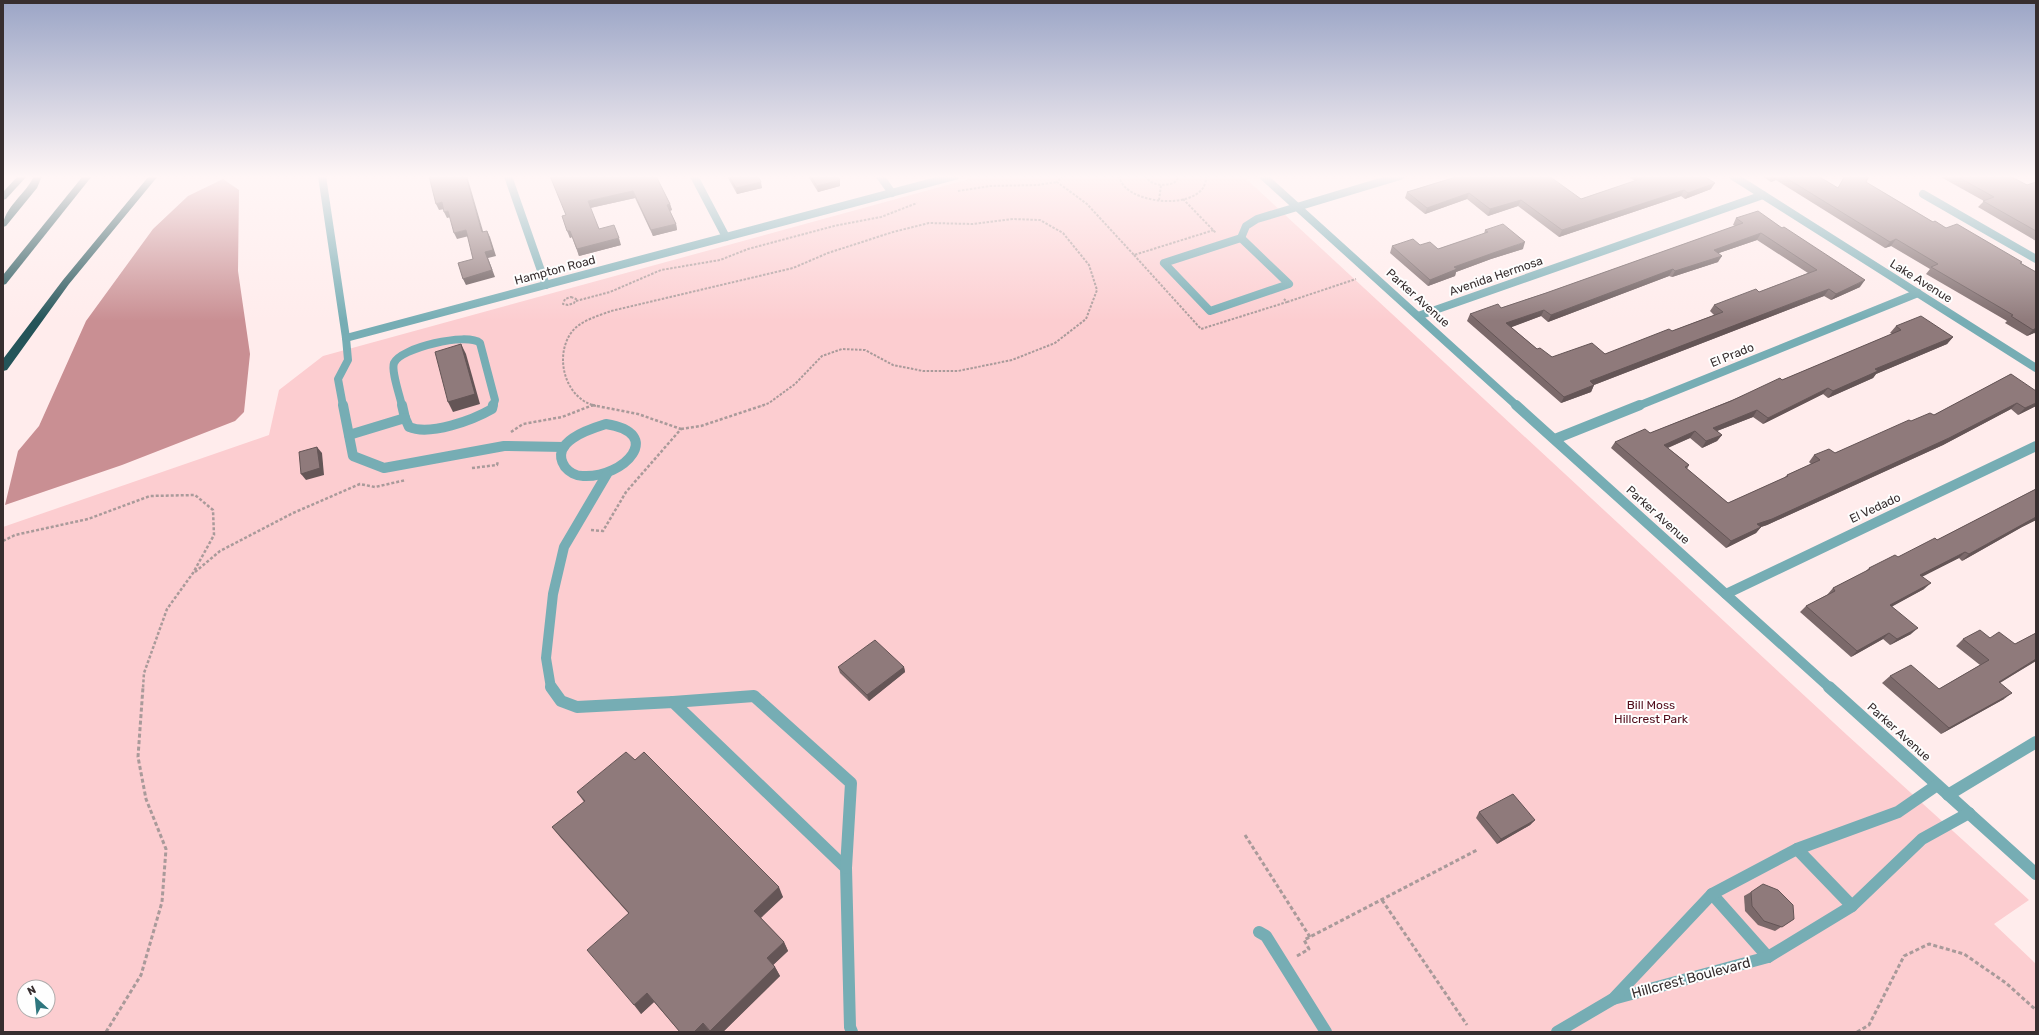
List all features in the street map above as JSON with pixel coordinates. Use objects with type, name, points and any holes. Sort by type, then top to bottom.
[{"type":"highway","points":[[3,282],[49,224]]},
{"type":"highway","points":[[3,367],[66,282],[114,224]]},
{"type":"street","points":[[329,224],[348,360],[338,379],[353,456],[384,468],[504,446],[564,447]]},
{"type":"street","points":[[525,224],[546,285]]},
{"type":"street","points":[[719,224],[726,237]]},
{"type":"street","name":"Hampton Road","points":[[346,338],[774,224]]},
{"type":"street","points":[[1241,238],[1289,284],[1210,311],[1164,263],[1241,238],[1246,226],[1249,224]]},
{"type":"street","name":"Parker Avenue","points":[[1316,224],[2036,874]]},
{"type":"street","name":"Avenida Hermosa","points":[[1418,316],[1679,224]]},
{"type":"street","name":"Lake Avenue","points":[[1809,224],[2036,368]]},
{"type":"street","points":[[1975,224],[2036,260]]},
{"type":"street","name":"El Prado","points":[[1555,439],[1918,293]]},
{"type":"street","points":[[460,338],[472,338],[477,340],[480,344],[495,400],[492,409],[485,413],[423,431],[410,428],[406,424],[405,418],[393,369],[396,360],[406,354],[460,338]]},
{"type":"street","points":[[349,435],[405,418]]},
{"type":"street","points":[[606,424],[624,427],[632,432],[636,440],[636,446],[632,456],[625,464],[607,474],[586,477],[575,475],[566,469],[561,462],[564,447],[576,433],[588,427],[606,424]]},
{"type":"street","name":"El Vedado","points":[[1726,594],[2036,446]]},
{"type":"street","points":[[607,474],[564,547],[553,594],[546,658],[550,686],[561,701],[577,707],[754,696],[851,783],[846,868],[850,1027],[852,1032]]},
{"type":"street","points":[[673,702],[846,868]]},
{"type":"street","points":[[1948,794],[2036,742]]},
{"type":"street","name":"Hillcrest Boulevard","points":[[1557,1032],[1612,999],[1712,894],[1797,849],[1898,812],[1937,785]]},
{"type":"street","name":"Hillcrest Boulevard","points":[[1612,999],[1768,957],[1852,906],[1922,839],[1969,813]]},
{"type":"street","points":[[1797,849],[1852,906]]},
{"type":"street","name":"Hillcrest Boulevard","points":[[1712,894],[1768,957]]},
{"type":"street","points":[[1259,932],[1266,936],[1326,1032]]},
{"type":"path","points":[[576,301],[573,297],[569,297],[562,303],[568,306],[576,301],[610,292],[661,270],[720,260],[748,248],[843,224]]},
{"type":"path","points":[[924,224],[893,232],[828,253],[794,268],[654,300],[611,311],[586,321],[571,332],[562,351],[565,377],[578,396],[593,405],[638,414],[682,429],[701,426],[769,403],[795,384],[822,356],[842,350],[865,350],[893,365],[923,371],[958,371],[1012,360],[1055,343],[1086,319],[1097,290],[1089,265],[1063,233],[1048,224]]},
{"type":"path","points":[[1106,224],[1134,255],[1214,230]]},
{"type":"path","points":[[1208,224],[1217,234]]},
{"type":"path","points":[[1287,302],[1357,279]]},
{"type":"path","points":[[469,469],[497,465],[507,434],[523,424],[562,417],[593,405]]},
{"type":"path","points":[[575,529],[603,531],[626,492],[682,429]]},
{"type":"path","points":[[193,573],[220,551],[293,513],[360,484],[375,487],[411,479]]},
{"type":"path","points":[[3,541],[14,535],[88,519],[150,496],[195,495],[213,510],[214,535],[193,573],[167,608],[144,673],[138,757],[146,799],[166,849],[162,902],[141,975],[106,1032]]},
{"type":"path","points":[[1245,835],[1310,937]]},
{"type":"path","points":[[1310,949],[1304,940],[1477,850]]},
{"type":"path","points":[[1382,900],[1467,1025]]},
{"type":"path","points":[[1857,1032],[1869,1025],[1904,956],[1929,944],[1964,954],[2006,983],[2036,1010]]},
{"type":"green space","name":"Bill Moss Hillcrest Park","points":[[804,224],[1295,224],[1847,735],[2029,900],[1994,924],[2036,964],[2036,1032],[3,1032],[3,527],[269,435],[279,390],[323,356]]},
{"type":"shaded area","points":[[158,224],[239,224],[238,271],[250,354],[244,412],[235,421],[122,465],[5,505],[18,451],[39,426],[86,321]]},
{"type":"building","points":[[452,224],[480,224],[482,232],[487,231],[493,250],[485,252],[492,270],[463,279],[458,263],[473,259],[466,230],[454,233]]},
{"type":"building","points":[[565,224],[597,224],[599,229],[614,225],[619,238],[577,249],[570,231],[567,231]]},
{"type":"building","points":[[648,224],[675,224],[651,230]]},
{"type":"building","points":[[1503,224],[1525,242],[1454,267],[1457,269],[1430,280],[1392,246],[1413,239],[1420,245],[1430,242],[1438,249],[1488,232],[1485,230]]},
{"type":"building","points":[[1554,224],[1579,224],[1562,230]]},
{"type":"building","points":[[1739,224],[1777,224],[1782,228],[1784,227],[1865,280],[1836,294],[1829,289],[1590,381],[1594,385],[1564,397],[1470,314],[1498,304],[1501,308]],"holes":[[[1761,233],[1817,270],[1759,292],[1756,289],[1714,305],[1723,312],[1672,331],[1669,329],[1605,354],[1592,343],[1552,357],[1540,348],[1537,349],[1506,323],[1544,310],[1551,315],[1673,269],[1675,271],[1722,256],[1714,250]]]},
{"type":"building","points":[[1861,224],[1940,224],[1946,228],[1958,224],[2022,262],[2020,263],[2036,272],[2036,328],[2033,330],[2011,316],[2013,315],[1931,267],[1938,264],[1896,239],[1890,242]]},
{"type":"building","points":[[2024,224],[2036,224],[2036,231]]},
{"type":"building","points":[[1921,316],[1953,337],[1875,369],[1878,371],[1833,391],[1828,388],[1768,418],[1757,410],[1713,428],[1722,435],[1706,441],[1695,431],[1664,445],[1689,465],[1685,467],[1728,503],[1820,460],[1814,455],[1829,449],[1835,453],[1909,420],[1911,421],[1930,413],[1934,415],[2011,374],[2036,391],[2036,403],[2025,408],[2017,403],[1949,438],[1772,519],[1757,524],[1761,527],[1731,541],[1615,442],[1645,429],[1650,433],[1731,401],[1780,378],[1782,380],[1901,330],[1896,326]]},
{"type":"building","points":[[461,344],[475,394],[448,402],[435,352]]},
{"type":"building","points":[[317,447],[320,468],[301,474],[299,452]]},
{"type":"building","points":[[2036,489],[2036,517],[1969,554],[1965,552],[1920,575],[1931,583],[1890,605],[1918,628],[1897,639],[1889,633],[1857,651],[1806,606],[1835,591],[1833,588],[1870,569],[1869,568],[1895,555],[1898,557],[1935,538],[1937,540]]},
{"type":"building","points":[[1980,630],[1990,638],[1999,632],[2015,644],[2036,633],[2036,659],[1999,682],[2012,693],[1949,728],[1890,676],[1911,665],[1939,689],[1989,660],[1963,639]]},
{"type":"building","points":[[875,640],[904,667],[867,695],[838,667]]},
{"type":"building","points":[[626,752],[635,760],[644,752],[779,887],[754,911],[784,942],[767,958],[775,967],[710,1031],[703,1023],[694,1032],[680,1032],[647,993],[634,1005],[587,950],[629,913],[552,827],[585,801],[577,792]]},
{"type":"building","points":[[1513,794],[1535,820],[1501,839],[1479,812]]},
{"type":"building","points":[[1763,884],[1778,890],[1793,905],[1794,919],[1782,927],[1764,921],[1752,906],[1751,892]]}]
